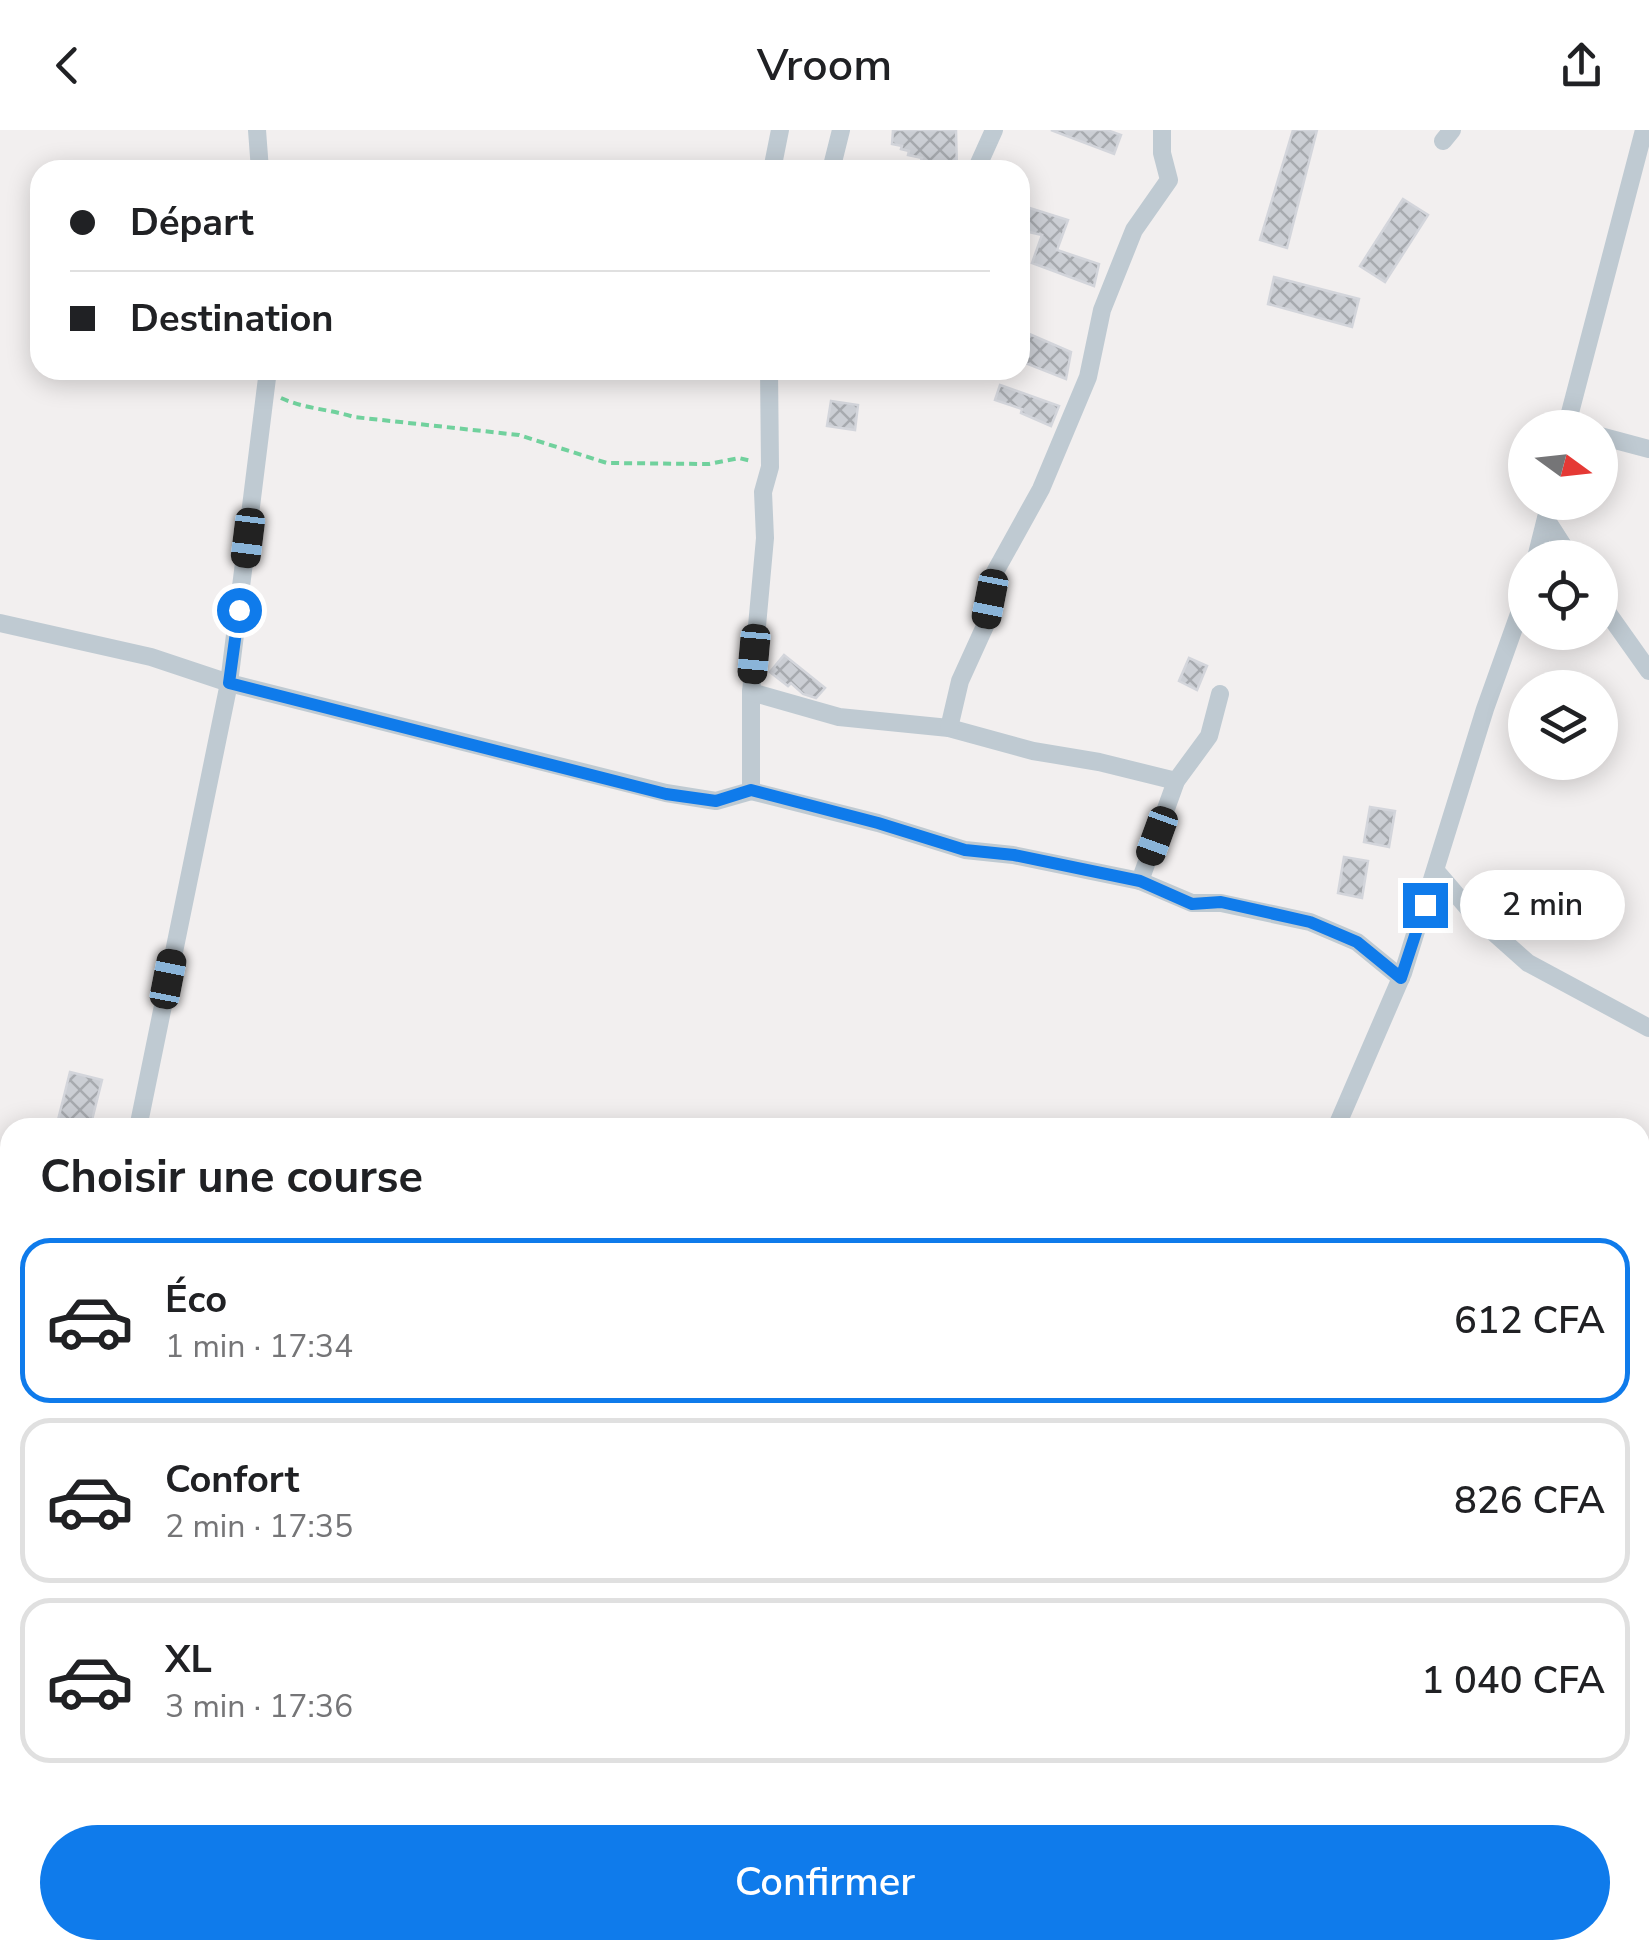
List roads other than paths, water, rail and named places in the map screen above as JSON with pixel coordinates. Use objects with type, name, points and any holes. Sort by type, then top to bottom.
[{"type":"street","points":[[257,130],[259,160]]},
{"type":"street","points":[[774,160],[780,130]]},
{"type":"street","points":[[834,160],[841,130]]},
{"type":"street","points":[[980,160],[994,130]]},
{"type":"street","points":[[949,728],[960,680],[984,626],[995,572],[1041,489],[1088,377],[1102,310],[1134,230],[1169,180],[1162,153],[1162,130]]},
{"type":"street","points":[[1571,410],[1644,130]]},
{"type":"street","points":[[140,1118],[229,683],[268,380]]},
{"type":"street","points":[[751,790],[751,692],[765,538],[763,492],[770,467],[768,380]]},
{"type":"street","points":[[1618,441],[1649,449]]},
{"type":"street","points":[[0,623],[151,656],[229,683],[666,794],[716,801],[751,790],[965,850],[1014,855],[1140,881],[1192,904],[1221,902],[1310,922],[1357,942],[1401,978]]},
{"type":"street","points":[[1618,627],[1649,671]]},
{"type":"street","points":[[1340,1118],[1401,978],[1508,647]]},
{"type":"street","points":[[751,692],[839,717],[949,728],[1033,751],[1176,781]]},
{"type":"street","points":[[1140,881],[1176,781],[1209,736],[1220,694]]},
{"type":"street","points":[[1436,871],[1472,914],[1528,963],[1649,1028]]}]
